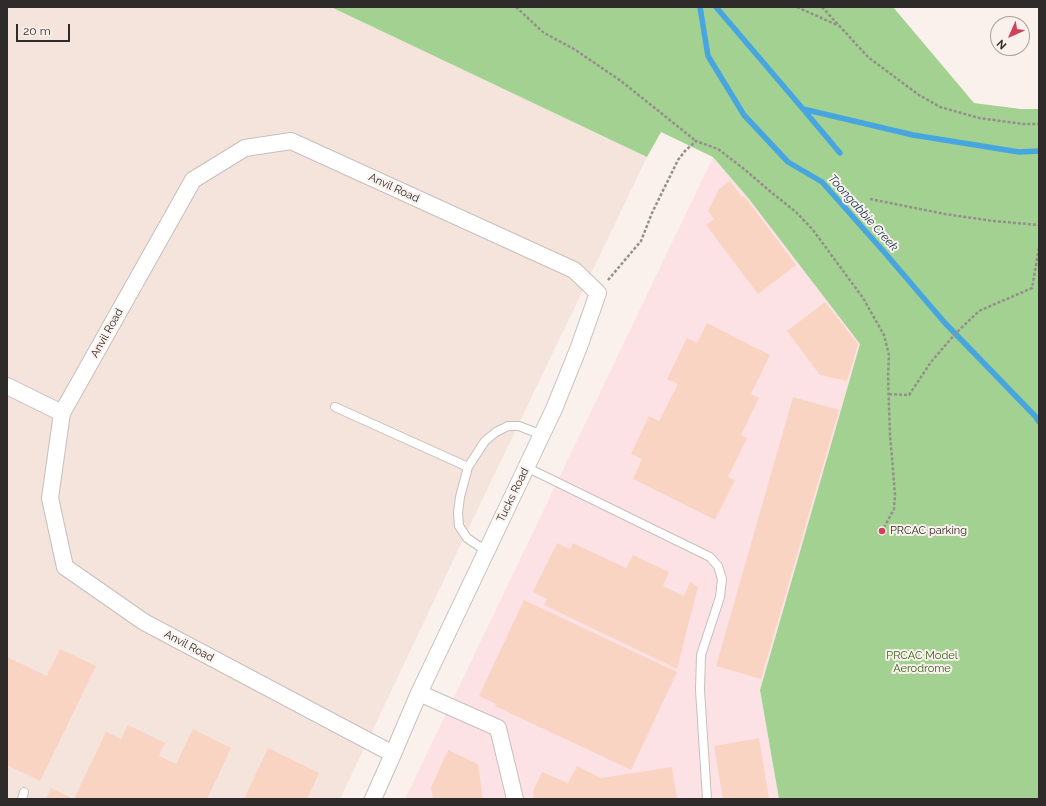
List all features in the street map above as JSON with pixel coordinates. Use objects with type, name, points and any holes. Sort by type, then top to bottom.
[{"type":"street","name":"Anvil Road","points":[[393,754],[144,622],[65,567],[50,498],[62,413],[193,180],[245,148],[291,141],[574,270],[598,293]]},
{"type":"street","name":"Tucks Road","points":[[373,799],[419,693],[542,436],[576,354],[598,293]]},
{"type":"street","points":[[7,386],[62,413]]},
{"type":"street","points":[[419,693],[498,728],[515,799]]},
{"type":"lane","points":[[335,407],[468,467]]},
{"type":"lane","points":[[486,551],[467,538],[459,526],[458,513],[460,498],[468,467],[485,441],[496,432],[508,426],[518,426],[542,436]]},
{"type":"lane","points":[[526,467],[710,558],[718,566],[722,578],[720,597],[701,655],[700,690],[707,799]]},
{"type":"path","points":[[516,7],[544,33],[574,49],[621,81],[696,141],[718,149],[729,157],[796,212],[813,230],[863,298],[884,335],[889,355],[890,436],[894,484],[894,509],[882,531]]},
{"type":"path","points":[[797,7],[839,26]]},
{"type":"path","points":[[822,7],[868,57],[919,95],[940,107],[979,118],[1023,124],[1039,124]]},
{"type":"path","points":[[598,293],[641,241],[652,213],[678,160],[696,141]]},
{"type":"path","points":[[870,199],[945,214],[992,221],[1039,224]]},
{"type":"path","points":[[889,394],[909,395],[931,362],[955,334],[979,311],[1032,288],[1039,248]]},
{"type":"shaded area","points":[[7,7],[331,7],[647,157],[340,799],[7,799]]},
{"type":"shaded area","points":[[713,157],[749,199],[860,344],[760,690],[779,799],[405,799]]},
{"type":"green space","name":"PRCAC Model Aerodrome","points":[[331,7],[893,7],[974,103],[1021,109],[1039,109],[1039,799],[779,799],[760,690],[860,344],[749,199],[713,157],[661,132],[647,157]]},
{"type":"building","points":[[730,181],[742,197],[744,196],[796,265],[758,294],[706,225],[714,219],[708,211],[719,189]]},
{"type":"building","points":[[825,302],[858,344],[847,381],[820,375],[787,331]]},
{"type":"building","points":[[707,323],[770,355],[751,394],[759,398],[741,435],[747,438],[728,477],[735,480],[715,520],[633,479],[642,459],[631,454],[649,416],[659,421],[678,384],[667,379],[687,338],[697,343]]},
{"type":"building","points":[[793,397],[839,410],[761,679],[716,666]]},
{"type":"building","points":[[557,543],[570,549],[573,543],[626,568],[633,555],[669,572],[663,586],[684,596],[690,582],[698,587],[677,669],[544,605],[547,599],[533,592]]},
{"type":"building","points":[[524,600],[677,672],[631,770],[495,706],[496,704],[479,696]]},
{"type":"building","points":[[60,649],[96,666],[40,781],[7,765],[7,657],[47,676]]},
{"type":"building","points":[[128,725],[165,743],[159,756],[176,764],[193,729],[231,748],[207,799],[74,799],[106,732],[121,739]]},
{"type":"building","points":[[759,738],[769,799],[723,799],[714,746]]},
{"type":"building","points":[[268,748],[319,773],[307,799],[244,799]]},
{"type":"building","points":[[448,750],[478,764],[483,799],[433,799],[431,788]]},
{"type":"building","points":[[577,766],[601,778],[672,767],[677,799],[534,799],[533,791],[542,772],[568,783]]},
{"type":"building","points":[[51,788],[73,799],[46,799]]},
{"type":"waterway","name":"Toongabbie Creek","points":[[700,7],[708,56],[744,115],[788,162],[822,182],[945,323],[1035,416],[1039,422]]},
{"type":"waterway","points":[[716,7],[803,109],[913,135],[1019,152],[1039,151]]},
{"type":"waterway","points":[[803,109],[840,153]]},
{"type":"place","name":"PRCAC parking","points":[[882,531]]}]
